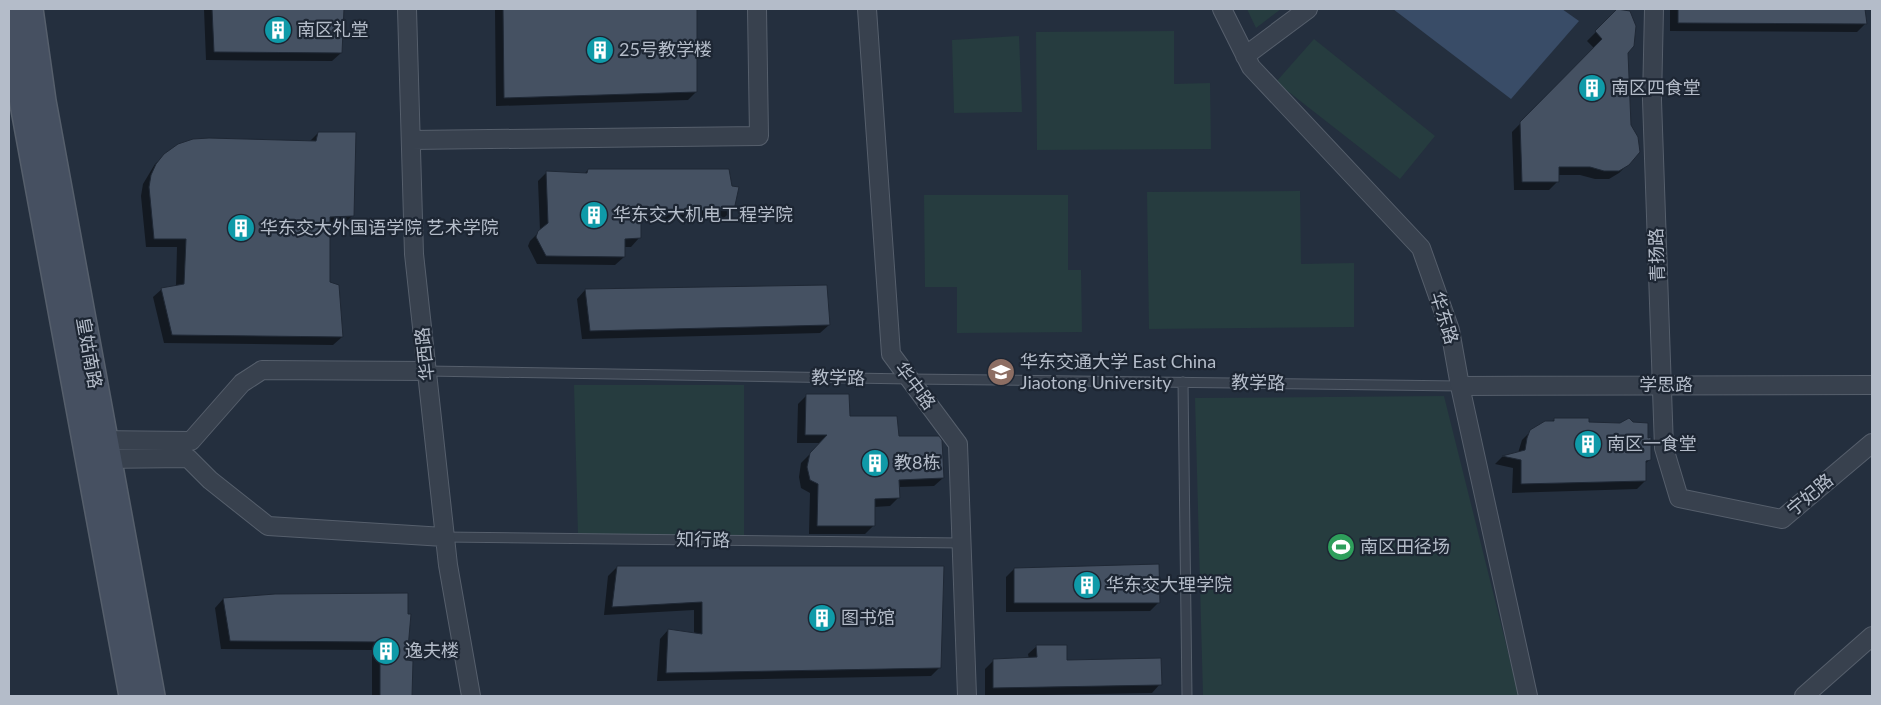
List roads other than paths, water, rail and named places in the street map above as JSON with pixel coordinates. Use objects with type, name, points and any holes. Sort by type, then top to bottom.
[{"type":"street","name":"皇姑南路","points":[[10,9],[23,104],[152,696]]},
{"type":"street","name":"皇姑南路","points":[[30,9],[97,449],[132,696]]},
{"type":"street","name":"华西路","points":[[407,9],[414,254],[444,537],[471,696]]},
{"type":"street","points":[[411,140],[759,136],[757,9]]},
{"type":"street","name":"华中路","points":[[867,9],[891,354],[958,444],[966,696]]},
{"type":"street","name":"华东路","points":[[1222,9],[1251,67],[1421,248],[1450,330],[1460,386],[1528,696]]},
{"type":"street","points":[[1245,56],[1308,9]]},
{"type":"street","name":"青扬路","points":[[1654,9],[1652,100],[1664,448],[1678,498]]},
{"type":"street","points":[[97,449],[192,441],[242,384],[262,370],[427,371]]},
{"type":"street","name":"学思路","points":[[1460,386],[1872,384]]},
{"type":"street","name":"宁妃路","points":[[1678,498],[1782,518],[1872,443]]},
{"type":"street","points":[[97,449],[188,458],[210,480],[268,526],[444,537]]},
{"type":"street","points":[[1804,696],[1872,636]]},
{"type":"lane","name":"教学路","points":[[427,371],[1460,386]]},
{"type":"lane","points":[[1183,382],[1187,696]]},
{"type":"lane","name":"知行路","points":[[444,537],[962,543]]},
{"type":"water","points":[[1393,9],[1562,9],[1579,21],[1511,99]]},
{"type":"place","name":"南区礼堂","points":[[278,30]]},
{"type":"place","name":"25号教学楼","points":[[600,50]]},
{"type":"place","name":"南区四食堂","points":[[1592,88]]},
{"type":"place","name":"华东交大机电工程学院","points":[[594,215]]},
{"type":"place","name":"华东交大外国语学院 艺术学院","points":[[241,228]]},
{"type":"place","name":"华东交通大学 East China Jiaotong University","points":[[1001,372]]},
{"type":"place","name":"南区一食堂","points":[[1588,444]]},
{"type":"place","name":"教8栋","points":[[875,463]]},
{"type":"place","name":"南区田径场","points":[[1341,547]]},
{"type":"place","name":"华东交大理学院","points":[[1087,585]]},
{"type":"place","name":"图书馆","points":[[822,618]]},
{"type":"place","name":"逸夫楼","points":[[386,651]]}]
